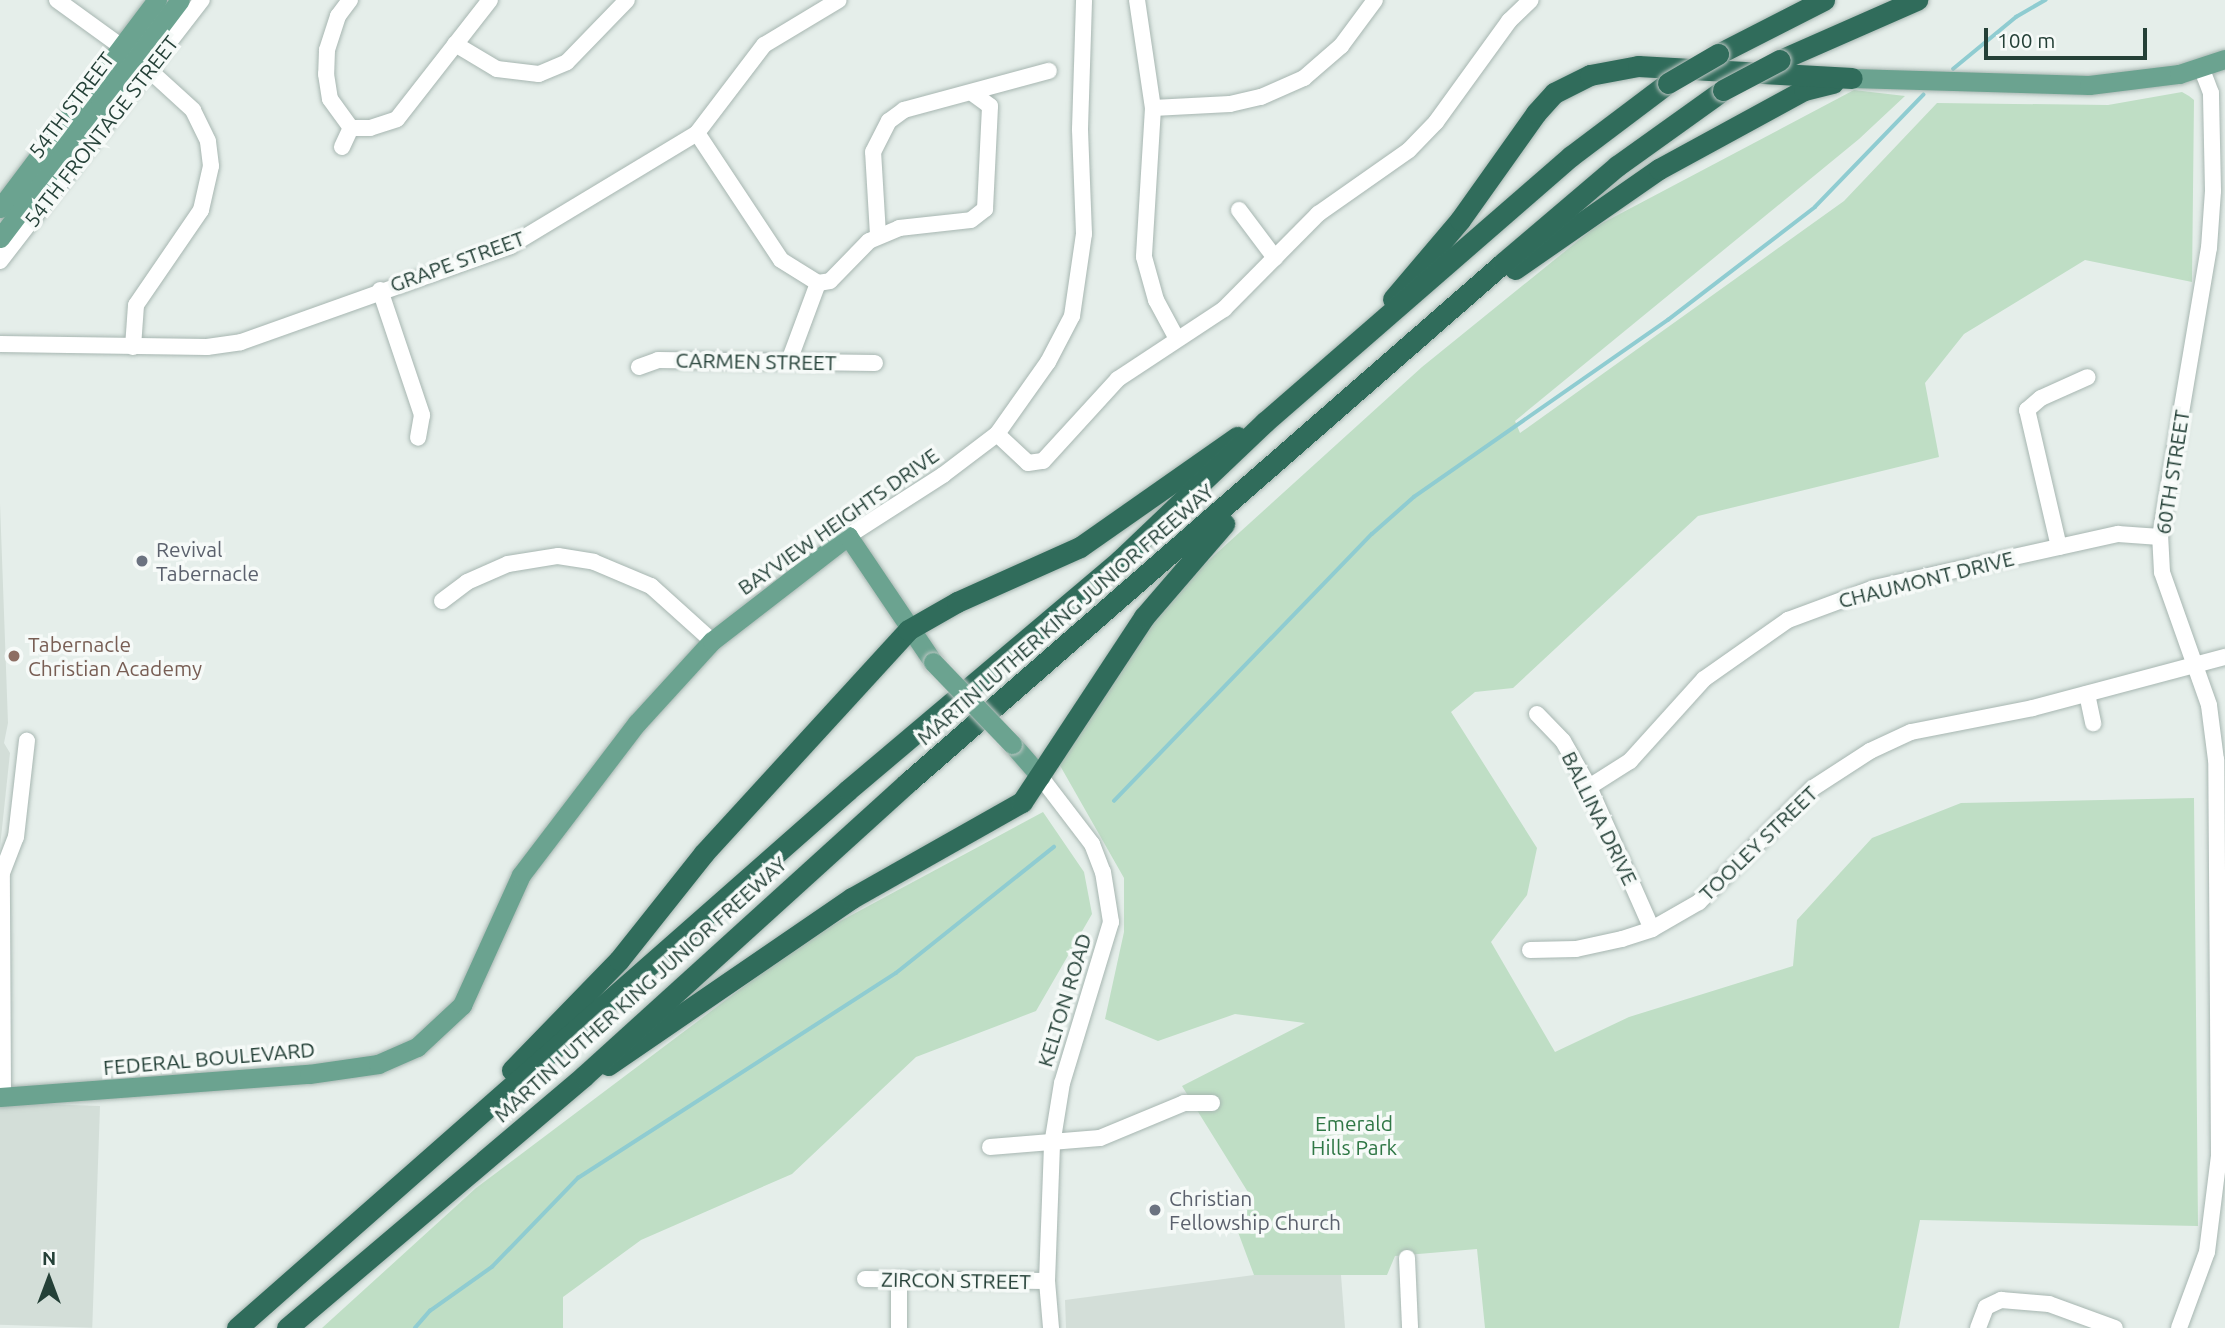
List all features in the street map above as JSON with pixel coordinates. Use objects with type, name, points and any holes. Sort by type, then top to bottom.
[{"type":"highway","name":"MARTIN LUTHER KING JUNIOR FREEWAY","points":[[237,1328],[848,790],[1120,560],[1265,422],[1571,156],[1668,83],[1718,54],[1824,0]]},
{"type":"highway","name":"MARTIN LUTHER KING JUNIOR FREEWAY","points":[[287,1328],[584,1076],[907,783],[1616,166],[1723,90],[1780,60],[1917,0]]},
{"type":"highway","points":[[1373,328],[1554,93],[1590,75],[1638,66],[1852,78]]},
{"type":"highway","points":[[1449,314],[1659,169],[1804,90],[1852,78]]},
{"type":"highway","points":[[358,1221],[580,1003],[704,853],[908,630],[957,602],[1080,547],[1175,476],[1265,422]]},
{"type":"highway","points":[[584,1076],[624,1058],[852,898],[1022,802],[1164,590],[1289,452]]},
{"type":"main road","name":"54TH STREET","points":[[0,208],[157,0]]},
{"type":"main road","name":"54TH STREET","points":[[0,238],[180,0]]},
{"type":"main road","points":[[1852,78],[2092,85],[2201,67],[2225,59]]},
{"type":"main road","name":"KELTON ROAD","points":[[848,536],[908,630],[933,662],[1040,776]]},
{"type":"main road","name":"BAYVIEW HEIGHTS DRIVE","points":[[417,1047],[462,1005],[522,875],[570,807],[637,723],[712,641],[848,536]]},
{"type":"main road","name":"FEDERAL BOULEVARD","points":[[2,1096],[309,1073],[378,1064],[417,1047]]},
{"type":"street","points":[[57,0],[115,42]]},
{"type":"street","name":"54TH FRONTAGE STREET","points":[[0,261],[202,0]]},
{"type":"street","points":[[350,0],[338,16],[327,50],[326,74],[330,99],[351,128]]},
{"type":"street","points":[[351,128],[370,128],[397,119],[489,0]]},
{"type":"street","points":[[455,44],[497,69],[539,74],[567,62],[627,0]]},
{"type":"street","name":"GRAPE STREET","points":[[0,344],[206,347],[252,339],[380,290],[510,246],[697,132],[764,45],[839,0]]},
{"type":"street","name":"BAYVIEW HEIGHTS DRIVE","points":[[848,536],[943,475],[997,434],[1048,362],[1077,300],[1084,234],[1080,129],[1084,0]]},
{"type":"street","points":[[1138,0],[1153,108],[1144,257],[1156,300],[1177,339]]},
{"type":"street","points":[[1153,108],[1242,102],[1304,78],[1341,46],[1375,0]]},
{"type":"street","points":[[997,434],[1028,463],[1043,461],[1100,395],[1177,339],[1224,309],[1353,185],[1409,150],[1436,122],[1509,21],[1531,0]]},
{"type":"street","name":"60TH STREET","points":[[2179,1328],[2207,1252],[2222,1154],[2221,880],[2216,760],[2209,705],[2162,572],[2160,537],[2219,191],[2211,93],[2201,67]]},
{"type":"street","points":[[133,347],[136,305],[201,210],[211,166],[208,141],[193,110],[148,69]]},
{"type":"street","points":[[878,235],[875,142],[889,121],[904,110],[1049,71]]},
{"type":"street","points":[[697,132],[781,260],[818,283],[830,281],[878,235],[971,220],[985,208],[990,106],[972,93]]},
{"type":"street","points":[[342,147],[351,128]]},
{"type":"street","points":[[1239,210],[1275,258]]},
{"type":"street","points":[[789,361],[818,283]]},
{"type":"street","points":[[380,290],[422,415],[418,438]]},
{"type":"street","name":"CARMEN STREET","points":[[639,367],[658,360],[875,363]]},
{"type":"street","points":[[2059,547],[2027,410],[2041,398],[2088,377]]},
{"type":"street","name":"CHAUMONT DRIVE","points":[[1589,787],[1630,761],[1704,679],[1788,620],[1874,588],[2118,534],[2160,537]]},
{"type":"street","points":[[442,601],[467,582],[508,564],[558,556],[594,562],[651,586],[712,641]]},
{"type":"street","name":"TOOLEY STREET","points":[[1530,950],[1589,947],[1652,929],[1699,902],[1734,872],[1795,803],[1870,751],[1932,725],[2087,694],[2225,657]]},
{"type":"street","points":[[2087,694],[2093,723]]},
{"type":"street","name":"BALLINA DRIVE","points":[[1537,714],[1563,741],[1589,787],[1652,929]]},
{"type":"street","points":[[2,1096],[2,873],[16,836],[27,741]]},
{"type":"street","name":"KELTON ROAD","points":[[1040,776],[1092,844],[1103,872],[1111,922],[1062,1083],[1052,1145],[1047,1281],[1051,1328]]},
{"type":"street","points":[[990,1147],[1052,1145],[1100,1138],[1184,1103],[1212,1103]]},
{"type":"street","points":[[1407,1258],[1410,1328]]},
{"type":"street","name":"ZIRCON STREET","points":[[864,1279],[1047,1281]]},
{"type":"street","points":[[899,1279],[899,1328]]},
{"type":"street","points":[[1978,1328],[1986,1307],[2001,1300],[2049,1304],[2115,1328]]},
{"type":"shaded area","points":[[0,503],[8,723],[4,743],[10,753],[0,847]]},
{"type":"shaded area","points":[[0,1103],[100,1106],[92,1328],[0,1325]]},
{"type":"shaded area","points":[[1254,1275],[1341,1275],[1345,1328],[1066,1328],[1065,1300]]},
{"type":"green space","name":"Emerald Hills Park","points":[[1854,90],[1905,96],[1859,139],[1515,421],[1520,433],[1844,201],[1937,103],[2108,105],[2182,92],[2189,96],[2194,100],[2192,282],[2085,260],[1964,334],[1925,383],[1939,457],[1698,516],[1513,688],[1475,692],[1451,712],[1537,848],[1527,895],[1491,942],[1555,1052],[1629,1017],[1793,966],[1797,920],[1872,838],[1961,803],[2194,798],[2198,1226],[1920,1220],[1899,1328],[1485,1328],[1477,1249],[1395,1256],[1387,1275],[1254,1275],[1238,1232],[1251,1197],[1182,1086],[1305,1023],[1235,1014],[1158,1041],[1105,1019],[1124,932],[1124,878],[1058,762],[1176,590],[1422,367],[1595,227]]},
{"type":"green space","points":[[1043,812],[1084,872],[1092,914],[1036,1011],[916,1057],[792,1174],[641,1240],[563,1297],[563,1328],[322,1328],[476,1188],[807,939]]},
{"type":"waterway","points":[[1953,69],[2016,17],[2045,0]]},
{"type":"waterway","points":[[1114,801],[1372,534],[1414,497],[1668,320],[1815,207],[1923,95]]},
{"type":"waterway","points":[[415,1328],[430,1311],[492,1267],[578,1178],[896,973],[1054,847]]},
{"type":"place","name":"Revival Tabernacle","points":[[142,561]]},
{"type":"place","name":"Tabernacle Christian Academy","points":[[14,656]]},
{"type":"place","name":"Christian Fellowship Church","points":[[1155,1210]]}]
